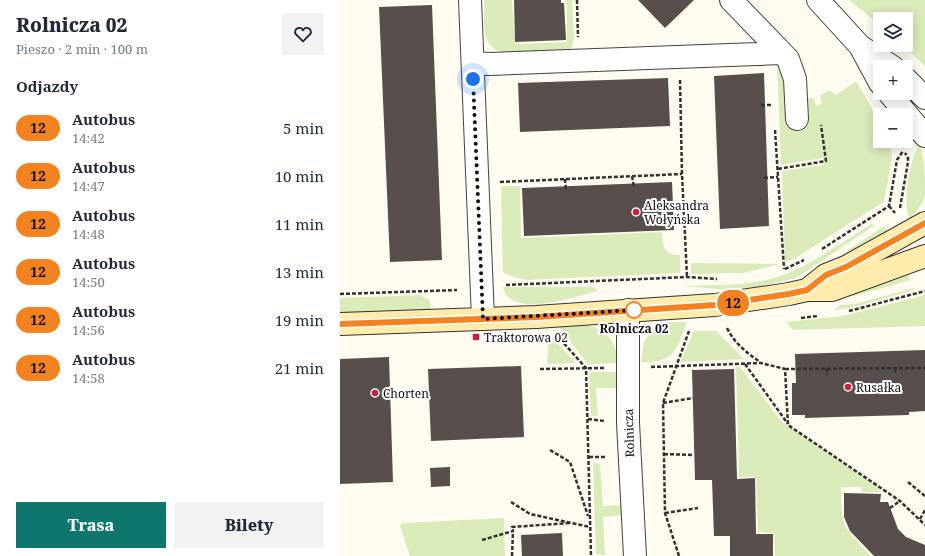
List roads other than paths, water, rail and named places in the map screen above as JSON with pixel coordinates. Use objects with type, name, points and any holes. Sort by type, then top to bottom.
[{"type":"street","points":[[470,0],[483,319]]},
{"type":"street","points":[[731,0],[788,59],[793,69],[797,119]]},
{"type":"street","points":[[818,0],[860,46],[873,70]]},
{"type":"street","points":[[860,46],[882,60]]},
{"type":"street","points":[[473,63],[782,53]]},
{"type":"street","points":[[913,86],[925,98]]},
{"type":"street","points":[[895,100],[925,136]]},
{"type":"street","points":[[807,290],[826,275],[846,267],[925,223]]},
{"type":"street","points":[[340,324],[483,319],[715,305],[807,290],[832,290],[925,256]]},
{"type":"street","name":"Rolnicza","points":[[628,310],[628,423],[635,556]]},
{"type":"place","name":"Aleksandra Wołyńska","points":[[636,212]]},
{"type":"place","name":"Rolnicza 02","points":[[634,310]]},
{"type":"place","name":"Traktorowa 02","points":[[476,337]]},
{"type":"place","name":"Rusałka","points":[[848,387]]},
{"type":"place","name":"Chorten","points":[[375,393]]}]
